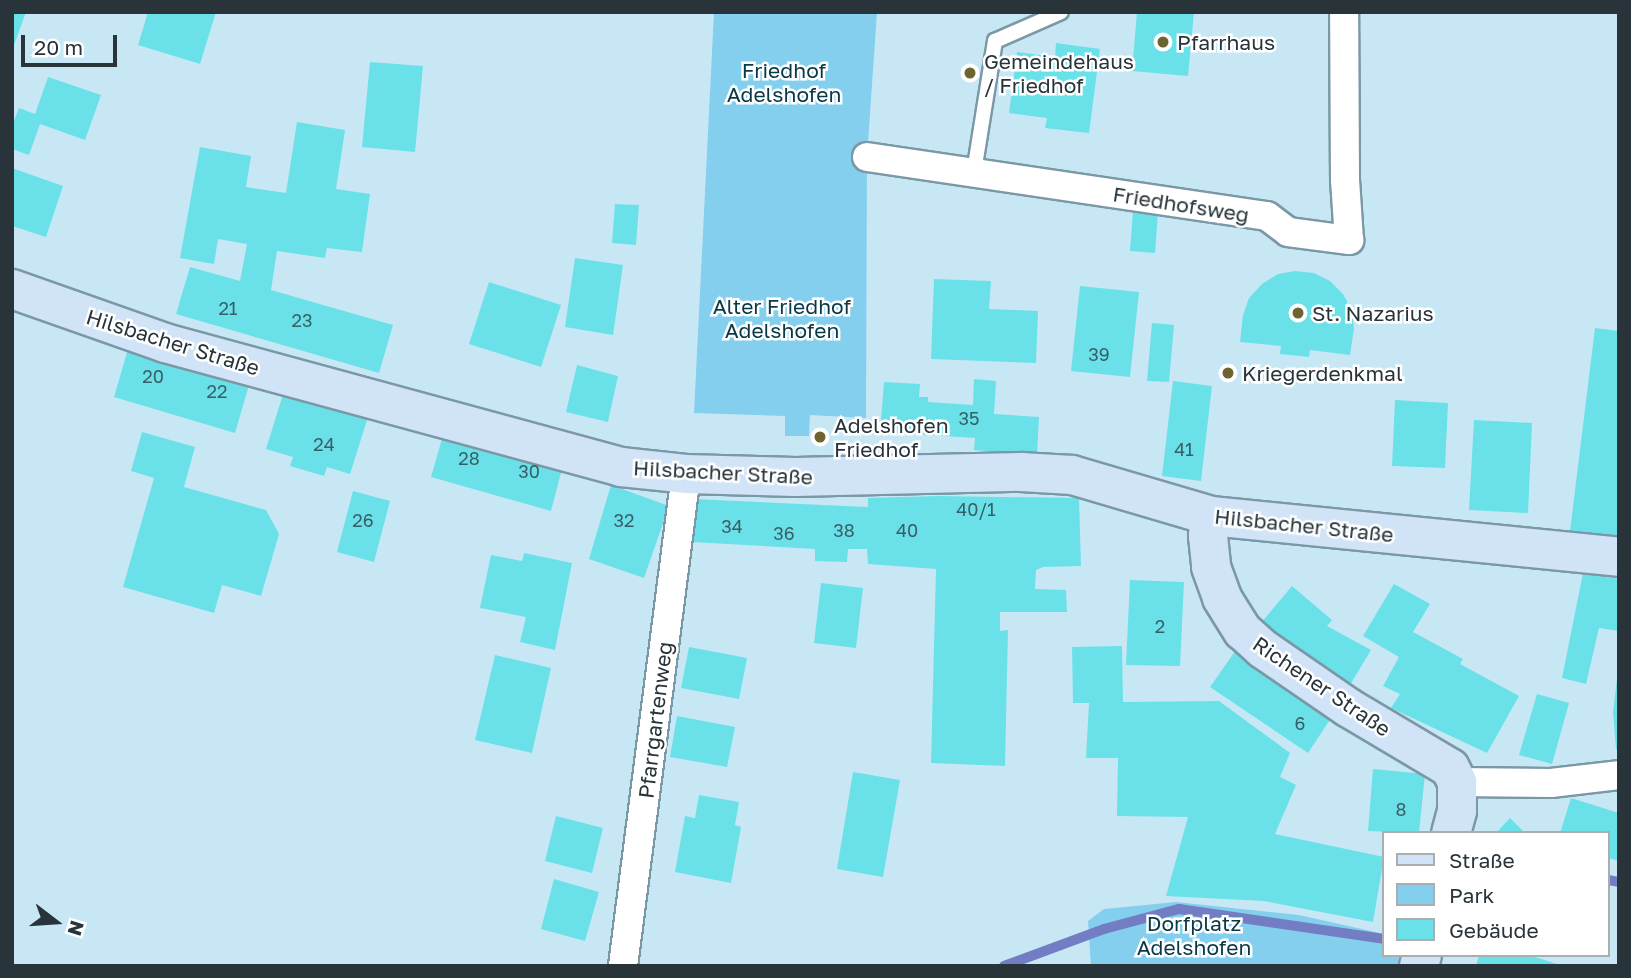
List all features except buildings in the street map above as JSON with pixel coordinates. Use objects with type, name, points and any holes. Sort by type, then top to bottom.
[{"type":"main road","name":"Hilsbacher Straße","points":[[12,289],[165,343],[621,467],[686,474],[795,477],[1021,472],[1072,475],[1211,516],[1619,557]]},
{"type":"main road","name":"Richener Straße","points":[[1211,516],[1211,567],[1222,598],[1243,631],[1263,649],[1349,708],[1437,758],[1451,768],[1458,782]]},
{"type":"main road","points":[[1452,831],[1457,811],[1458,782]]},
{"type":"street","name":"Friedhofsweg","points":[[867,157],[1266,216],[1288,232],[1349,240],[1345,180],[1343,12]]},
{"type":"street","name":"Pfarrgartenweg","points":[[623,966],[686,474]]},
{"type":"street","points":[[1458,782],[1551,783],[1619,775]]},
{"type":"lane","points":[[974,172],[995,41],[1062,12]]},
{"type":"green space","name":"Alter Friedhof Adelshofen","points":[[714,12],[877,12],[867,157],[866,418],[810,415],[809,436],[785,436],[785,416],[694,413]]},
{"type":"green space","name":"Dorfplatz Adelshofen","points":[[1176,902],[1299,915],[1382,934],[1382,957],[1399,957],[1397,966],[1091,966],[1088,921],[1104,909]]},
{"type":"waterway","points":[[1610,880],[1619,882]]},
{"type":"waterway","points":[[1004,966],[1104,929],[1179,909],[1382,939]]},
{"type":"place","name":"Pfarrhaus","points":[[1163,42]]},
{"type":"place","name":"Gemeindehaus / Friedhof","points":[[970,73]]},
{"type":"place","name":"St. Nazarius","points":[[1298,313]]},
{"type":"place","name":"Kriegerdenkmal","points":[[1228,373]]},
{"type":"place","name":"Adelshofen Friedhof","points":[[820,437]]},
{"type":"park label","name":"Friedhof Adelshofen","points":[[784,82]]}]
